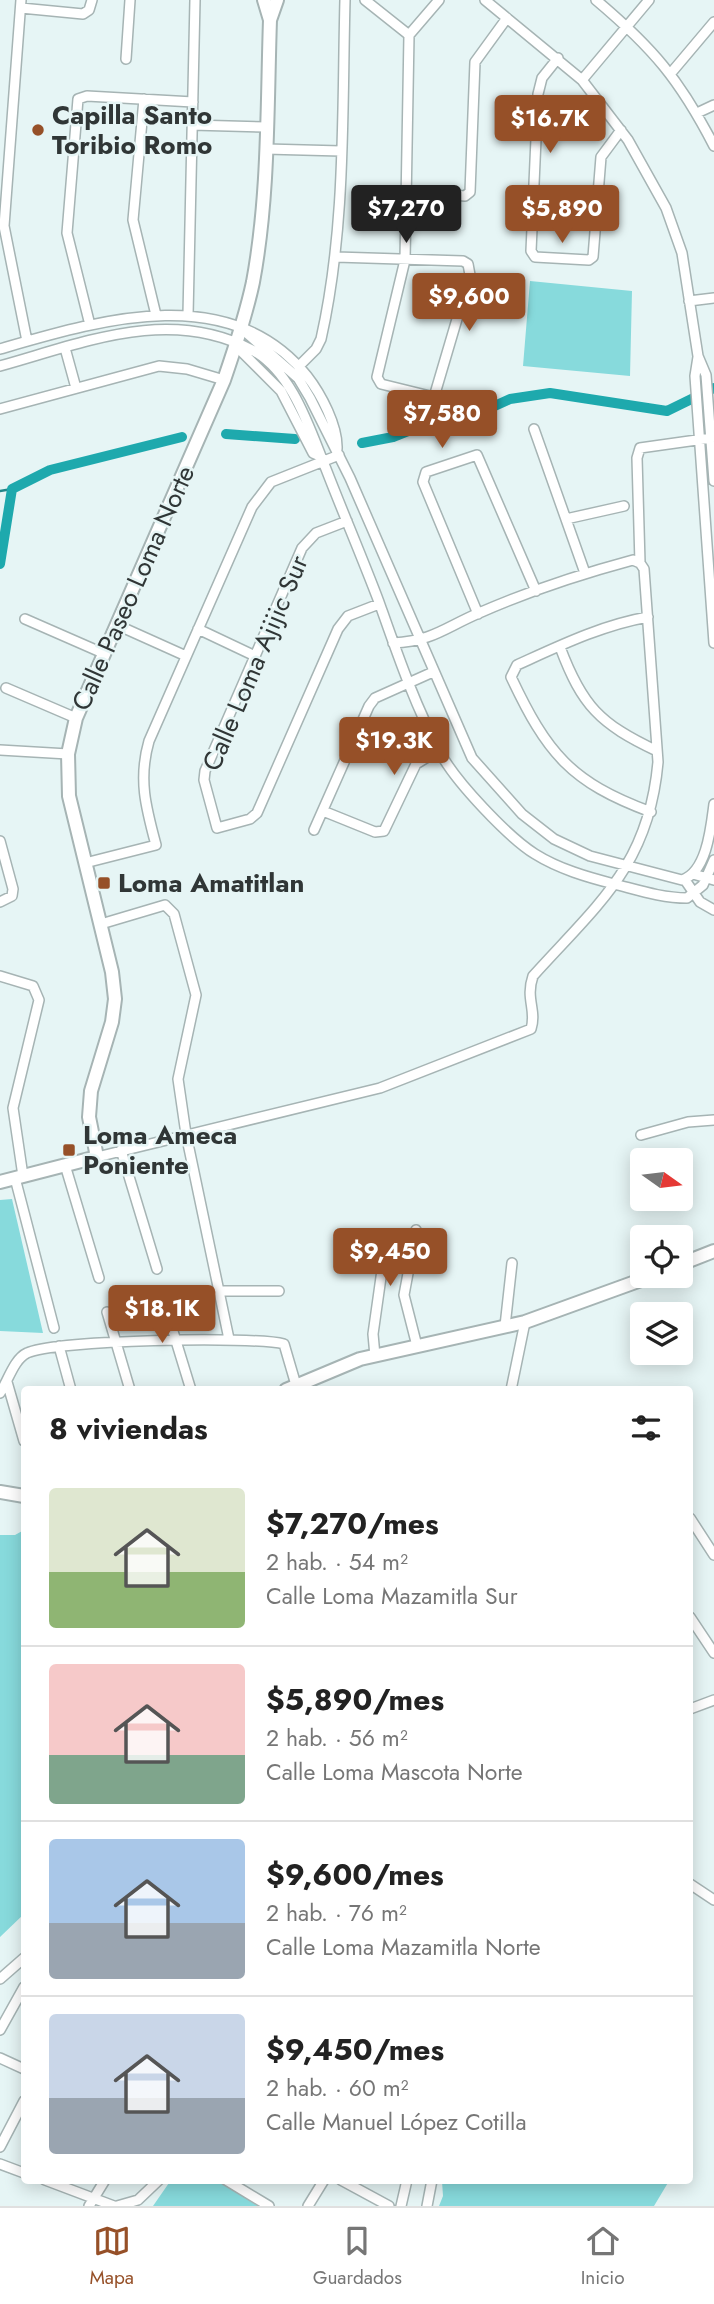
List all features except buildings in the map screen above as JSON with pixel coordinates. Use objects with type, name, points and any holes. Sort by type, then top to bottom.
[{"type":"street","points":[[27,341],[4,226],[4,140],[21,4],[83,15],[89,10],[92,0]]},
{"type":"street","points":[[125,59],[130,0]]},
{"type":"street","points":[[188,315],[195,0]]},
{"type":"street","name":"Calle Paseo Loma Norte","points":[[97,1157],[89,1117],[91,1091],[112,1023],[115,999],[101,924],[69,796],[68,754],[76,718],[224,380],[241,328],[260,240],[270,20],[264,0]]},
{"type":"street","name":"Calle Paseo Loma Norte","points":[[270,20],[278,0]]},
{"type":"street","points":[[299,366],[316,349],[321,339],[337,257],[345,0]]},
{"type":"street","points":[[365,0],[409,36]]},
{"type":"street","points":[[337,257],[405,260],[468,264],[470,275],[434,397],[377,382],[405,260],[409,36],[439,0]]},
{"type":"street","points":[[485,0],[582,80],[621,130],[666,208],[682,253],[703,399],[714,643]]},
{"type":"street","points":[[596,0],[649,45],[698,113],[714,146]]},
{"type":"street","points":[[582,80],[649,0]]},
{"type":"street","points":[[405,191],[465,196],[470,191],[475,62],[507,18]]},
{"type":"street","points":[[671,73],[714,22]]},
{"type":"street","points":[[558,58],[542,78],[538,94],[531,251],[535,257],[589,260],[593,257],[601,157],[621,130]]},
{"type":"street","points":[[90,325],[67,233],[78,99],[87,96],[193,102]]},
{"type":"street","points":[[144,99],[133,220],[156,315]]},
{"type":"street","points":[[698,113],[714,105]]},
{"type":"street","points":[[192,125],[267,127]]},
{"type":"street","points":[[266,149],[341,151]]},
{"type":"street","points":[[689,302],[714,298]]},
{"type":"street","points":[[0,349],[90,325],[156,315],[188,315],[241,328],[270,340],[299,366],[323,403],[337,439],[338,452]]},
{"type":"street","points":[[0,366],[121,333],[163,328],[199,332],[253,351],[290,388],[320,450],[393,643],[439,750],[462,782],[504,828],[535,854],[576,874],[616,885],[687,898],[711,880],[714,860]]},
{"type":"street","points":[[241,328],[298,378],[329,442],[338,452],[472,758],[522,814],[554,839],[590,856],[685,880],[695,894],[714,910]]},
{"type":"street","points":[[65,348],[76,388]]},
{"type":"street","points":[[0,409],[159,366],[187,369],[224,380]]},
{"type":"street","points":[[534,429],[585,573]]},
{"type":"street","points":[[706,438],[713,452],[714,481]]},
{"type":"street","points":[[0,1182],[380,1088],[527,1032],[533,1024],[528,992],[533,976],[616,885],[638,849],[656,789],[657,751],[648,617],[644,569],[640,563],[637,458],[640,448],[706,438]]},
{"type":"street","points":[[85,863],[156,845],[142,792],[143,762],[149,741],[260,493],[271,482],[338,452]]},
{"type":"street","points":[[478,614],[423,482],[426,472],[477,455],[536,591]]},
{"type":"street","points":[[566,519],[624,506]]},
{"type":"street","name":"Calle Loma Ajijic Sur","points":[[346,521],[316,533],[302,548],[205,771],[204,780],[217,828],[253,817],[338,628],[348,616],[379,604]]},
{"type":"street","points":[[393,643],[421,642],[478,614],[585,573],[633,560],[640,563]]},
{"type":"street","points":[[648,617],[620,622],[517,665],[511,677],[534,725],[562,763],[594,788],[651,812]]},
{"type":"street","points":[[25,619],[105,654]]},
{"type":"street","points":[[117,625],[186,656]]},
{"type":"street","points":[[198,629],[256,656]]},
{"type":"street","points":[[560,647],[573,682],[600,718],[622,734],[657,751]]},
{"type":"street","points":[[314,830],[375,698],[433,672]]},
{"type":"street","points":[[6,688],[76,718]]},
{"type":"street","points":[[0,750],[68,754]]},
{"type":"street","points":[[323,811],[375,832],[384,831],[416,764],[439,750]]},
{"type":"street","points":[[685,880],[693,874],[705,847],[714,804]]},
{"type":"street","points":[[0,841],[12,897],[0,902]]},
{"type":"street","points":[[693,874],[711,880]]},
{"type":"street","points":[[101,924],[165,905],[170,907],[196,995],[178,1079],[186,1134],[229,1339]]},
{"type":"street","points":[[0,976],[33,986],[39,1000],[13,1108],[19,1177],[54,1328]]},
{"type":"street","points":[[641,1135],[688,1122],[714,1120]]},
{"type":"street","points":[[121,1150],[157,1269]]},
{"type":"street","points":[[65,1165],[99,1278]]},
{"type":"street","points":[[416,1230],[404,1294],[417,1346]]},
{"type":"street","points":[[693,1259],[714,1251]]},
{"type":"street","points":[[375,1356],[373,1334],[384,1256]]},
{"type":"street","points":[[505,1326],[512,1263]]},
{"type":"street","points":[[297,1386],[314,1383],[375,1356],[525,1322],[630,1284]]},
{"type":"street","points":[[218,1290],[279,1291]]},
{"type":"street","points":[[162,1292],[190,1386]]},
{"type":"street","points":[[107,1312],[129,1386]]},
{"type":"street","points":[[512,1386],[525,1322]]},
{"type":"street","points":[[0,1392],[20,1358],[28,1353],[59,1346],[229,1339],[284,1344],[291,1386]]},
{"type":"street","points":[[59,1346],[70,1386]]},
{"type":"street","points":[[7,1382],[21,1431]]},
{"type":"street","points":[[0,1492],[21,1496]]},
{"type":"street","points":[[693,1523],[714,1555]]},
{"type":"street","points":[[693,1622],[714,1653]]},
{"type":"street","points":[[693,1708],[714,1700]]},
{"type":"street","points":[[693,1886],[714,1900]]},
{"type":"street","points":[[0,1979],[21,1962]]},
{"type":"street","points":[[0,2031],[21,1992]]},
{"type":"street","points":[[0,2058],[21,2068]]},
{"type":"street","points":[[0,2147],[21,2107]]},
{"type":"street","points":[[0,2164],[21,2172]]},
{"type":"street","points":[[53,2184],[91,2202],[116,2206],[138,2200],[155,2184]]},
{"type":"street","points":[[91,2202],[102,2184]]},
{"type":"street","points":[[236,2184],[269,2206]]},
{"type":"street","points":[[308,2206],[322,2184]]},
{"type":"street","points":[[348,2184],[389,2206]]},
{"type":"street","points":[[401,2206],[406,2184]]},
{"type":"street","points":[[428,2206],[431,2184]]},
{"type":"shaded area","points":[[530,281],[632,291],[630,376],[523,366]]},
{"type":"shaded area","points":[[12,1199],[43,1333],[0,1331],[0,1200]]},
{"type":"shaded area","points":[[21,1532],[21,1917],[0,1937],[0,1535],[15,1535]]},
{"type":"shaded area","points":[[168,2184],[225,2184],[258,2206],[153,2206]]},
{"type":"shaded area","points":[[442,2184],[667,2184],[654,2206],[439,2206],[443,2196]]},
{"type":"waterway","points":[[362,443],[393,437],[423,425],[468,418],[510,399],[550,393],[667,411],[714,388]]},
{"type":"waterway","points":[[226,434],[295,439]]},
{"type":"waterway","points":[[0,564],[12,489],[50,470],[182,437]]},
{"type":"waterway","points":[[0,491],[12,489]]},
{"type":"place","name":"Capilla Santo Toribio Romo","points":[[38,130]]},
{"type":"place","name":"Loma Amatitlan","points":[[104,883]]},
{"type":"place","name":"Loma Ameca Poniente","points":[[69,1150]]}]
